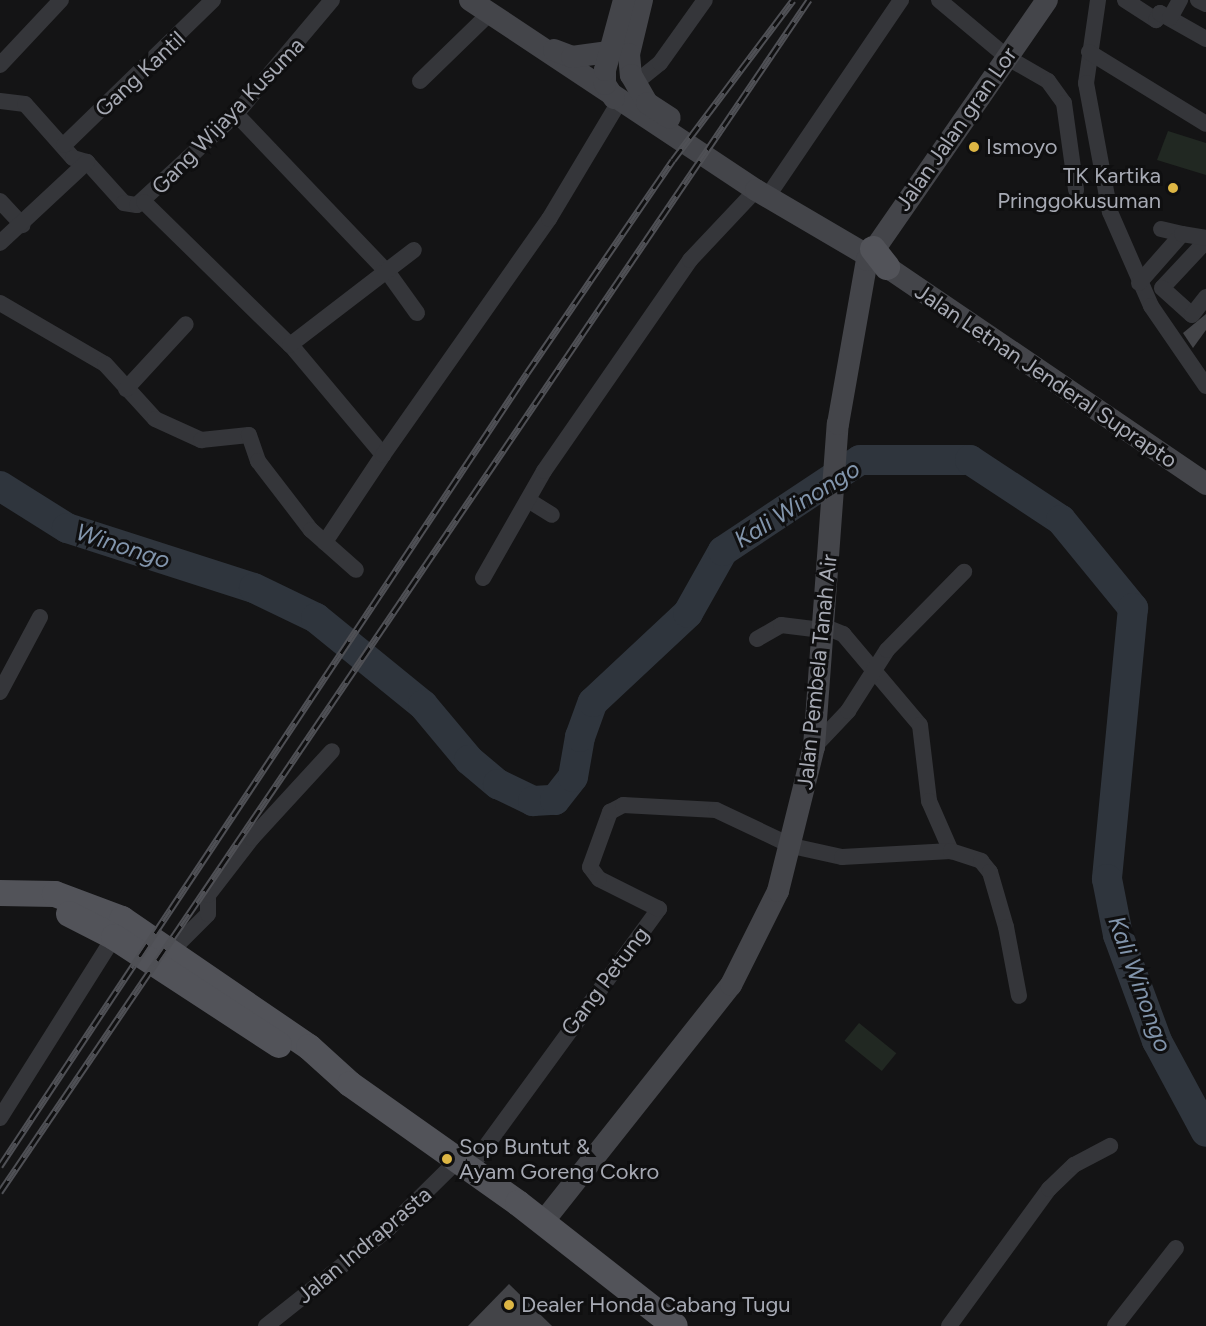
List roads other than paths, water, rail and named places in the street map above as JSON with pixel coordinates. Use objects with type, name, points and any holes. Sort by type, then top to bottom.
[{"type":"main road","points":[[470,0],[538,44],[617,100],[765,189]]},
{"type":"main road","points":[[617,100],[605,84],[609,52],[624,0]]},
{"type":"main road","points":[[642,0],[628,54],[634,84],[647,103],[765,189]]},
{"type":"main road","name":"Jalan Jalan gran Lor","points":[[876,258],[1047,0]]},
{"type":"main road","points":[[538,44],[572,57],[609,52]]},
{"type":"main road","name":"Jalan Letnan Jenderal Suprapto","points":[[765,189],[876,258],[1206,484]]},
{"type":"main road","name":"Jalan Pembela Tanah Air","points":[[543,1222],[731,985],[757,940],[792,846],[814,747],[838,424],[876,258]]},
{"type":"main road","points":[[6,893],[41,891],[87,903],[171,951],[309,1047],[350,1084],[543,1222],[675,1326]]},
{"type":"main road","points":[[6,893],[114,937],[309,1065],[350,1084]]},
{"type":"street","points":[[0,65],[61,0]]},
{"type":"street","name":"Gang Kantil","points":[[64,145],[213,0]]},
{"type":"street","name":"Gang Wijaya Kusuma","points":[[144,202],[236,114],[332,0]]},
{"type":"street","points":[[634,84],[660,63],[705,0]]},
{"type":"street","points":[[483,578],[528,500],[690,260],[765,189],[901,0]]},
{"type":"street","points":[[939,0],[1008,58],[1048,81],[1064,103],[1076,190]]},
{"type":"street","points":[[1098,0],[1089,51],[1087,106],[1110,212],[1139,283],[1206,386]]},
{"type":"street","points":[[1125,0],[1156,20],[1160,13],[1206,39]]},
{"type":"street","points":[[1170,18],[1180,0]]},
{"type":"street","points":[[1198,0],[1206,4]]},
{"type":"street","points":[[420,81],[490,13]]},
{"type":"street","points":[[1089,51],[1206,124]]},
{"type":"street","points":[[325,542],[383,455],[549,219],[617,100]]},
{"type":"street","points":[[0,102],[25,104],[64,145],[73,158],[87,162],[124,203],[144,202],[290,345],[383,455]]},
{"type":"street","points":[[236,114],[388,274],[417,313]]},
{"type":"street","points":[[0,243],[22,225],[87,162]]},
{"type":"street","points":[[0,201],[22,225]]},
{"type":"street","points":[[1161,229],[1206,240],[1162,288],[1192,315],[1206,297]]},
{"type":"street","points":[[1139,283],[1182,234]]},
{"type":"street","points":[[290,345],[388,274],[414,250]]},
{"type":"street","points":[[0,303],[84,349],[126,389],[148,415],[185,435],[211,440],[249,435],[258,461],[325,542],[357,570]]},
{"type":"street","points":[[126,389],[186,324]]},
{"type":"street","points":[[528,500],[552,515]]},
{"type":"street","points":[[814,747],[874,673],[887,650],[964,572]]},
{"type":"street","points":[[0,692],[40,617]]},
{"type":"street","points":[[757,639],[781,625],[822,628],[843,634],[920,725],[929,801],[951,851]]},
{"type":"street","points":[[171,951],[208,914],[208,895],[252,838],[332,751]]},
{"type":"street","name":"Gang Petung","points":[[464,1164],[659,909],[592,872],[591,853],[610,812],[627,804],[716,810],[792,846]]},
{"type":"street","points":[[792,846],[842,857],[951,851],[981,861],[990,872],[1018,996]]},
{"type":"street","points":[[0,1118],[114,937]]},
{"type":"street","points":[[949,1326],[1049,1189],[1074,1165],[1110,1146]]},
{"type":"street","name":"Jalan Indraprasta","points":[[266,1326],[388,1229],[464,1164]]},
{"type":"street","points":[[1115,1326],[1176,1248]]},
{"type":"waterway","name":"Kali Winongo","points":[[0,486],[67,528],[254,588],[316,618],[423,705],[469,760],[498,784],[533,801],[555,800],[573,777],[580,737],[593,702],[688,613],[723,551],[860,460],[970,460],[1061,520],[1133,608],[1107,879],[1118,935],[1157,1041],[1206,1132]]},
{"type":"railway","points":[[0,1166],[527,373],[673,160],[793,0]]},
{"type":"railway","points":[[0,1192],[809,0]]},
{"type":"place","name":"Ismoyo","points":[[974,147]]},
{"type":"place","name":"TK Kartika Pringgokusuman","points":[[1173,188]]},
{"type":"place","name":"Sop Buntut & Ayam Goreng Cokro","points":[[447,1159]]},
{"type":"place","name":"Dealer Honda Cabang Tugu","points":[[509,1305]]},
{"type":"water label","name":"Winongo","points":[[123,546]]}]
